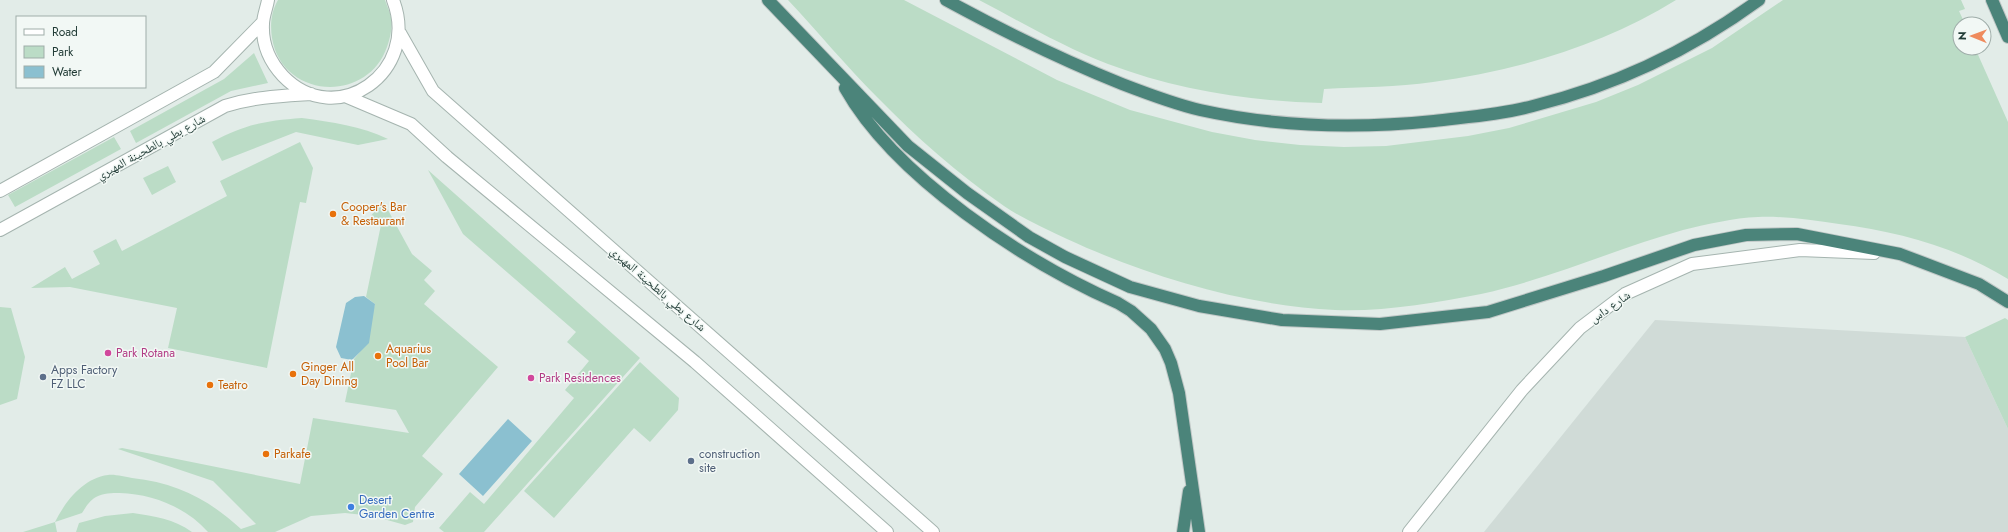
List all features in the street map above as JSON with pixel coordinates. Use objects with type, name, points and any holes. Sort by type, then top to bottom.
[{"type":"highway","points":[[768,0],[908,146],[967,193],[1035,240],[1065,257],[1130,286],[1199,306],[1282,320],[1380,324],[1488,312],[1604,276],[1694,245],[1746,235],[1797,234],[1900,254],[1979,284],[2008,302]]},
{"type":"highway","points":[[946,0],[1004,31],[1092,72],[1159,98],[1200,110],[1257,119],[1304,124],[1347,126],[1392,125],[1493,114],[1533,106],[1572,95],[1641,69],[1675,52],[1727,24],[1759,0]]},
{"type":"highway","points":[[1992,0],[2005,27],[2008,37]]},
{"type":"highway","points":[[835,71],[863,116],[877,134],[893,151],[952,202],[1036,261],[1118,303],[1131,311],[1151,328],[1165,349],[1176,377],[1199,532]]},
{"type":"highway","points":[[1183,532],[1191,480]]},
{"type":"street","points":[[268,0],[263,22],[265,46],[274,67],[291,84],[311,94],[328,97],[345,96],[362,90],[372,83],[388,66],[396,50],[400,33],[398,12],[393,0]]},
{"type":"street","points":[[0,191],[214,72],[263,22]]},
{"type":"street","name":"شارع بطي بالطحينة المهيري","points":[[400,33],[433,91],[932,532]]},
{"type":"street","name":"شارع بطي بالطحينة المهيري","points":[[0,230],[225,106],[246,99],[268,96],[311,94]]},
{"type":"street","points":[[345,96],[411,124],[447,157],[695,362],[887,532]]},
{"type":"street","name":"شارع داس","points":[[1409,532],[1522,390],[1580,328],[1625,294],[1692,264],[1800,250],[1900,254]]},
{"type":"shaded area","points":[[1655,320],[1965,337],[2008,429],[2008,532],[1484,532]]},
{"type":"green space","points":[[278,0],[385,0],[392,21],[387,47],[377,65],[362,78],[344,85],[326,87],[308,83],[291,73],[279,58],[272,38],[271,28],[272,14]]},
{"type":"green space","points":[[788,0],[904,0],[1057,80],[1130,110],[1212,132],[1255,140],[1300,145],[1344,147],[1386,146],[1468,136],[1509,128],[1596,102],[1638,85],[1712,48],[1783,0],[1961,0],[1965,9],[1959,11],[1961,16],[1952,16],[1952,56],[1979,56],[2008,122],[2008,279],[1968,258],[1926,242],[1905,236],[1861,227],[1819,221],[1758,217],[1730,220],[1683,230],[1507,288],[1427,304],[1371,310],[1335,310],[1301,307],[1232,296],[1163,277],[1098,253],[1019,215],[987,194],[954,168],[907,126],[854,73]]},
{"type":"green space","points":[[979,0],[1676,0],[1619,30],[1559,54],[1496,71],[1433,82],[1392,86],[1324,89],[1322,103],[1240,97],[1160,81],[1108,64],[1075,50]]},
{"type":"green space","points":[[254,53],[268,83],[231,91],[136,143],[130,131],[224,79]]},
{"type":"green space","points":[[302,118],[357,128],[388,139],[358,145],[296,132],[222,161],[212,142],[235,131],[256,124],[277,120]]},
{"type":"green space","points":[[114,137],[121,149],[15,207],[8,195]]},
{"type":"green space","points":[[300,142],[313,168],[306,203],[300,202],[267,368],[168,348],[177,308],[70,287],[31,288],[65,267],[72,279],[100,264],[93,251],[116,239],[122,251],[227,196],[220,181]]},
{"type":"green space","points":[[168,166],[176,182],[152,195],[143,178]]},
{"type":"green space","points":[[428,170],[640,358],[484,532],[444,532],[439,528],[470,492],[484,504],[574,398],[565,390],[589,361],[567,342],[576,332],[463,234]]},
{"type":"green space","points":[[383,201],[412,254],[432,271],[424,280],[435,291],[424,304],[498,367],[422,456],[443,474],[415,507],[413,522],[405,525],[373,516],[345,513],[311,516],[275,532],[208,532],[199,523],[179,509],[168,504],[144,496],[120,493],[99,496],[90,502],[82,513],[55,522],[70,499],[83,486],[99,477],[117,475],[148,480],[178,488],[204,501],[229,518],[241,529],[256,524],[213,481],[118,449],[122,448],[300,484],[313,418],[409,433],[396,410],[345,402],[354,359],[363,348],[375,304],[366,297],[382,220],[370,217]]},
{"type":"green space","points":[[0,307],[11,308],[25,357],[17,399],[0,405]]},
{"type":"green space","points":[[2005,318],[2008,320],[2008,429],[1965,337]]},
{"type":"green space","points":[[640,362],[679,398],[678,410],[650,442],[634,428],[554,518],[524,491]]},
{"type":"green space","points":[[133,513],[171,521],[192,532],[76,532],[79,523],[105,516]]},
{"type":"green space","points":[[55,522],[57,532],[23,532]]},
{"type":"water","points":[[364,296],[375,304],[369,343],[352,360],[341,358],[336,347],[346,303],[355,297]]},
{"type":"water","points":[[508,419],[532,441],[483,496],[459,474]]},
{"type":"place","name":"Cooper's Bar & Restaurant","points":[[333,214]]},
{"type":"place","name":"Park Rotana","points":[[108,353]]},
{"type":"place","name":"Aquarius Pool Bar","points":[[378,356]]},
{"type":"place","name":"Ginger All Day Dining","points":[[293,374]]},
{"type":"place","name":"Apps Factory FZ LLC","points":[[43,377]]},
{"type":"place","name":"Park Residences","points":[[531,378]]},
{"type":"place","name":"Teatro","points":[[210,385]]},
{"type":"place","name":"Parkafe","points":[[266,454]]},
{"type":"place","name":"construction site","points":[[691,461]]},
{"type":"place","name":"Desert Garden Centre","points":[[351,507]]}]
